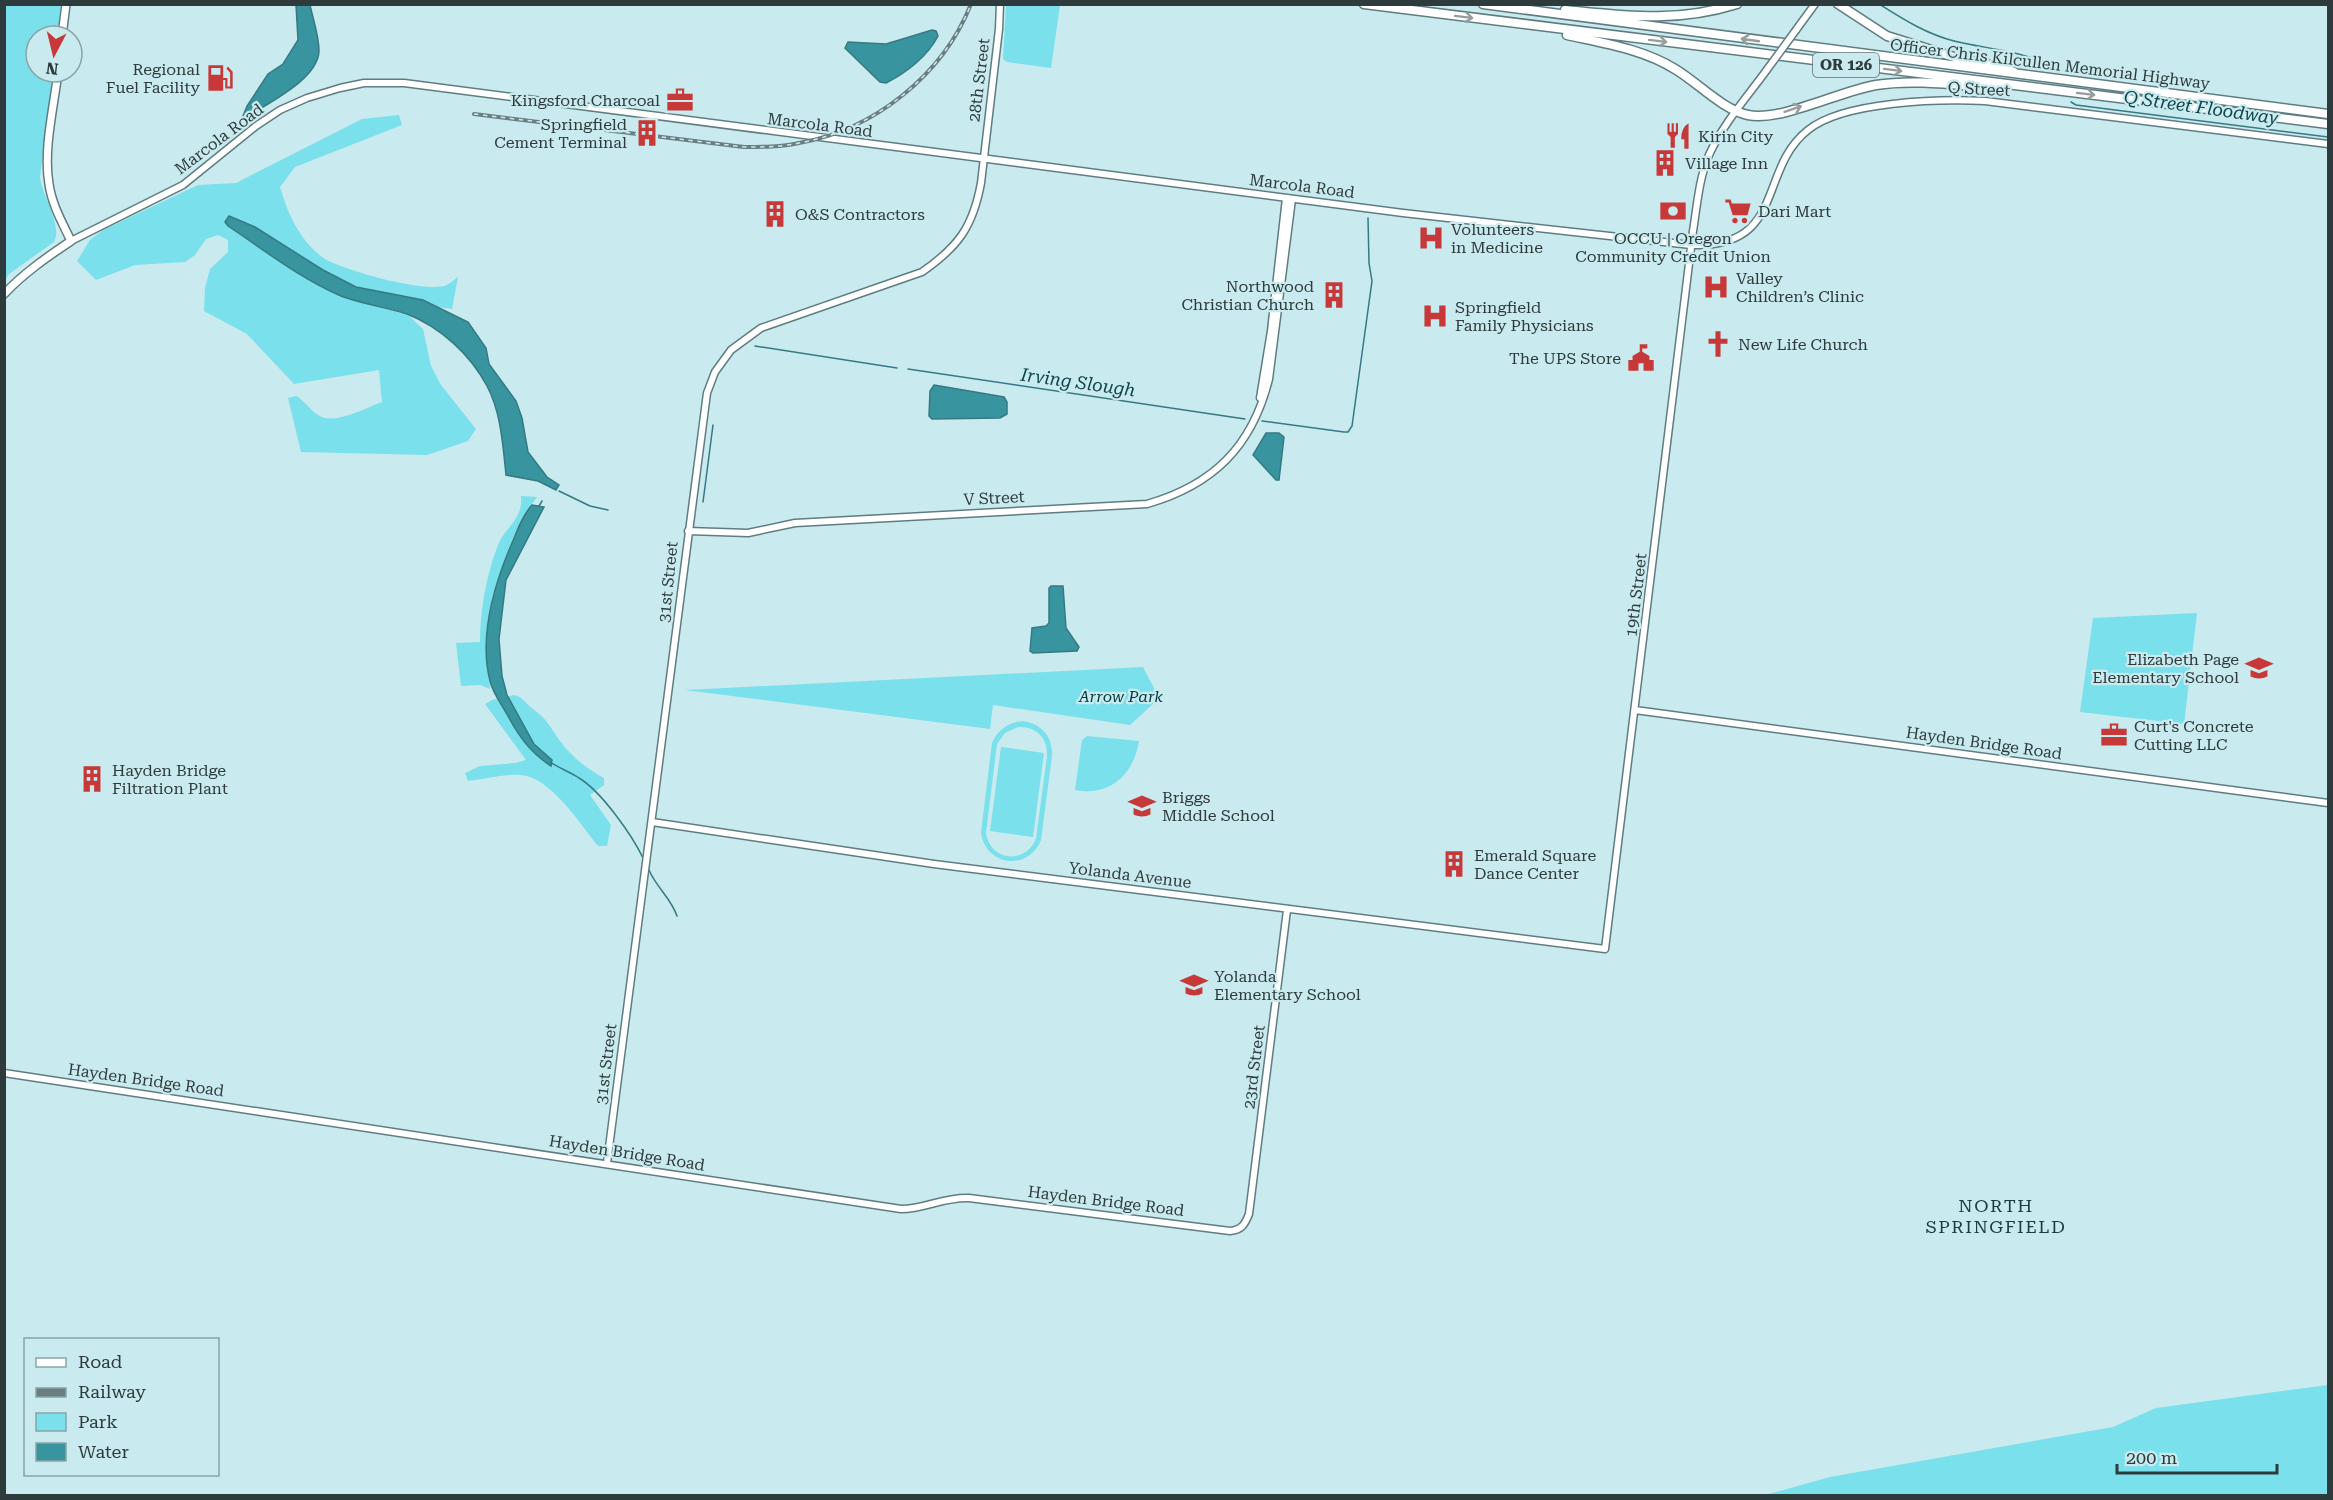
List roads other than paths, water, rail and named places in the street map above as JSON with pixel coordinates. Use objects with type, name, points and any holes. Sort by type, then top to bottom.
[{"type":"highway","name":"Officer Chris Kilcullen Memorial Highway","points":[[1364,4],[2328,124]]},
{"type":"highway","name":"Officer Chris Kilcullen Memorial Highway","points":[[1483,4],[2022,76],[2328,114]]},
{"type":"highway","points":[[1492,4],[1655,18],[1696,15],[1737,4]]},
{"type":"highway","points":[[1838,4],[1887,36],[1954,57],[2004,68],[2022,76]]},
{"type":"highway","points":[[1510,23],[1649,56],[1675,69],[1736,112],[1749,116],[1763,117],[1782,113],[1874,85],[1929,84],[1998,88],[2013,85]]},
{"type":"main road","points":[[64,24],[66,4]]},
{"type":"main road","points":[[57,84],[48,155],[48,176],[53,204],[71,241]]},
{"type":"main road","name":"Marcola Road","points":[[4,294],[43,259],[71,241]]},
{"type":"street","name":"28th Street","points":[[984,159],[1000,4]]},
{"type":"street","name":"19th Street","points":[[1605,949],[1691,245],[1704,171],[1714,147],[1736,112],[1815,4]]},
{"type":"street","name":"Marcola Road","points":[[71,241],[183,185],[256,126],[280,110],[307,98],[340,88],[364,84],[404,84],[1513,227],[1691,245]]},
{"type":"street","name":"Q Street","points":[[1691,245],[1719,244],[1744,232],[1763,212],[1786,158],[1800,138],[1822,121],[1868,109],[1930,101],[1985,101],[2328,144]]},
{"type":"street","name":"31st Street","points":[[607,1163],[707,393],[715,372],[724,360],[737,345],[761,328],[922,272],[945,257],[960,239],[977,205],[984,159]]},
{"type":"street","name":"V Street","points":[[688,531],[748,533],[795,523],[1147,504],[1187,490],[1221,466],[1249,431],[1260,407],[1269,379],[1289,198]]},
{"type":"street","name":"Hayden Bridge Road","points":[[1635,710],[2328,803]]},
{"type":"street","name":"Yolanda Avenue","points":[[652,822],[934,864],[1605,949]]},
{"type":"street","name":"23rd Street","points":[[1243,1226],[1249,1214],[1287,910]]},
{"type":"street","name":"Hayden Bridge Road","points":[[4,1073],[901,1209],[923,1207],[944,1198],[969,1198],[1230,1231],[1238,1230],[1243,1226]]},
{"type":"water","points":[[296,5],[310,5],[319,45],[316,62],[300,82],[241,121],[247,106],[268,74],[283,64],[298,40]]},
{"type":"water","points":[[932,30],[936,31],[938,36],[922,57],[909,69],[886,83],[880,82],[845,48],[848,42],[886,44]]},
{"type":"water","points":[[229,216],[255,227],[323,270],[356,287],[423,300],[468,322],[486,348],[489,364],[516,401],[522,418],[528,452],[547,477],[559,485],[556,490],[538,481],[506,475],[501,429],[492,396],[472,363],[453,343],[431,326],[407,314],[349,299],[326,289],[283,264],[228,226],[225,222]]},
{"type":"water","points":[[934,385],[1004,397],[1007,402],[1007,414],[1000,418],[932,419],[929,416],[930,391]]},
{"type":"water","points":[[1266,433],[1279,433],[1284,437],[1279,480],[1276,480],[1253,455]]},
{"type":"water","points":[[532,505],[544,507],[506,580],[499,639],[502,676],[507,695],[534,744],[552,760],[551,766],[527,745],[517,732],[493,691],[487,665],[487,631],[493,597],[516,532]]},
{"type":"water","points":[[1063,586],[1066,628],[1079,647],[1077,651],[1033,653],[1030,651],[1032,628],[1046,626],[1049,623],[1049,588]]},
{"type":"waterway","name":"Q Street Floodway","points":[[1879,4],[1915,26],[1944,38],[2016,53],[2052,67]]},
{"type":"waterway","name":"Q Street Floodway","points":[[2071,102],[2076,105],[2328,137]]},
{"type":"waterway","points":[[1262,421],[1344,432],[1348,432],[1352,426],[1372,281],[1369,263],[1368,218]]},
{"type":"waterway","name":"Irving Slough","points":[[755,346],[897,368]]},
{"type":"waterway","name":"Irving Slough","points":[[908,369],[1245,419]]},
{"type":"waterway","points":[[703,502],[713,425]]},
{"type":"waterway","points":[[559,491],[590,506],[608,510]]},
{"type":"waterway","points":[[539,506],[542,501]]},
{"type":"waterway","points":[[550,762],[579,778],[597,793],[624,826],[643,858]]},
{"type":"waterway","points":[[649,870],[677,916]]},
{"type":"railway","points":[[474,114],[744,147],[799,143],[854,126],[903,95],[943,54],[959,30],[971,4]]},
{"type":"place","name":"Regional Fuel Facility","points":[[220,78]]},
{"type":"place","name":"Kingsford Charcoal","points":[[680,100]]},
{"type":"place","name":"Springfield Cement Terminal","points":[[647,133]]},
{"type":"place","name":"Kirin City","points":[[1678,136]]},
{"type":"place","name":"Village Inn","points":[[1665,163]]},
{"type":"place","name":"OCCU | Oregon Community Credit Union","points":[[1673,211]]},
{"type":"place","name":"Dari Mart","points":[[1738,211]]},
{"type":"place","name":"O&S Contractors","points":[[775,214]]},
{"type":"place","name":"Volunteers in Medicine","points":[[1431,238]]},
{"type":"place","name":"Valley Children’s Clinic","points":[[1716,287]]},
{"type":"place","name":"Northwood Christian Church","points":[[1334,295]]},
{"type":"place","name":"Springfield Family Physicians","points":[[1435,316]]},
{"type":"place","name":"New Life Church","points":[[1718,344]]},
{"type":"place","name":"The UPS Store","points":[[1641,358]]},
{"type":"place","name":"Elizabeth Page Elementary School","points":[[2259,668]]},
{"type":"place","name":"Curt's Concrete Cutting LLC","points":[[2114,735]]},
{"type":"place","name":"Hayden Bridge Filtration Plant","points":[[92,779]]},
{"type":"place","name":"Briggs Middle School","points":[[1142,806]]},
{"type":"place","name":"Emerald Square Dance Center","points":[[1454,864]]},
{"type":"place","name":"Yolanda Elementary School","points":[[1194,985]]},
{"type":"district","name":"NORTH SPRINGFIELD","points":[[1996,1215]]},
{"type":"park label","name":"Arrow Park","points":[[1121,696]]}]
